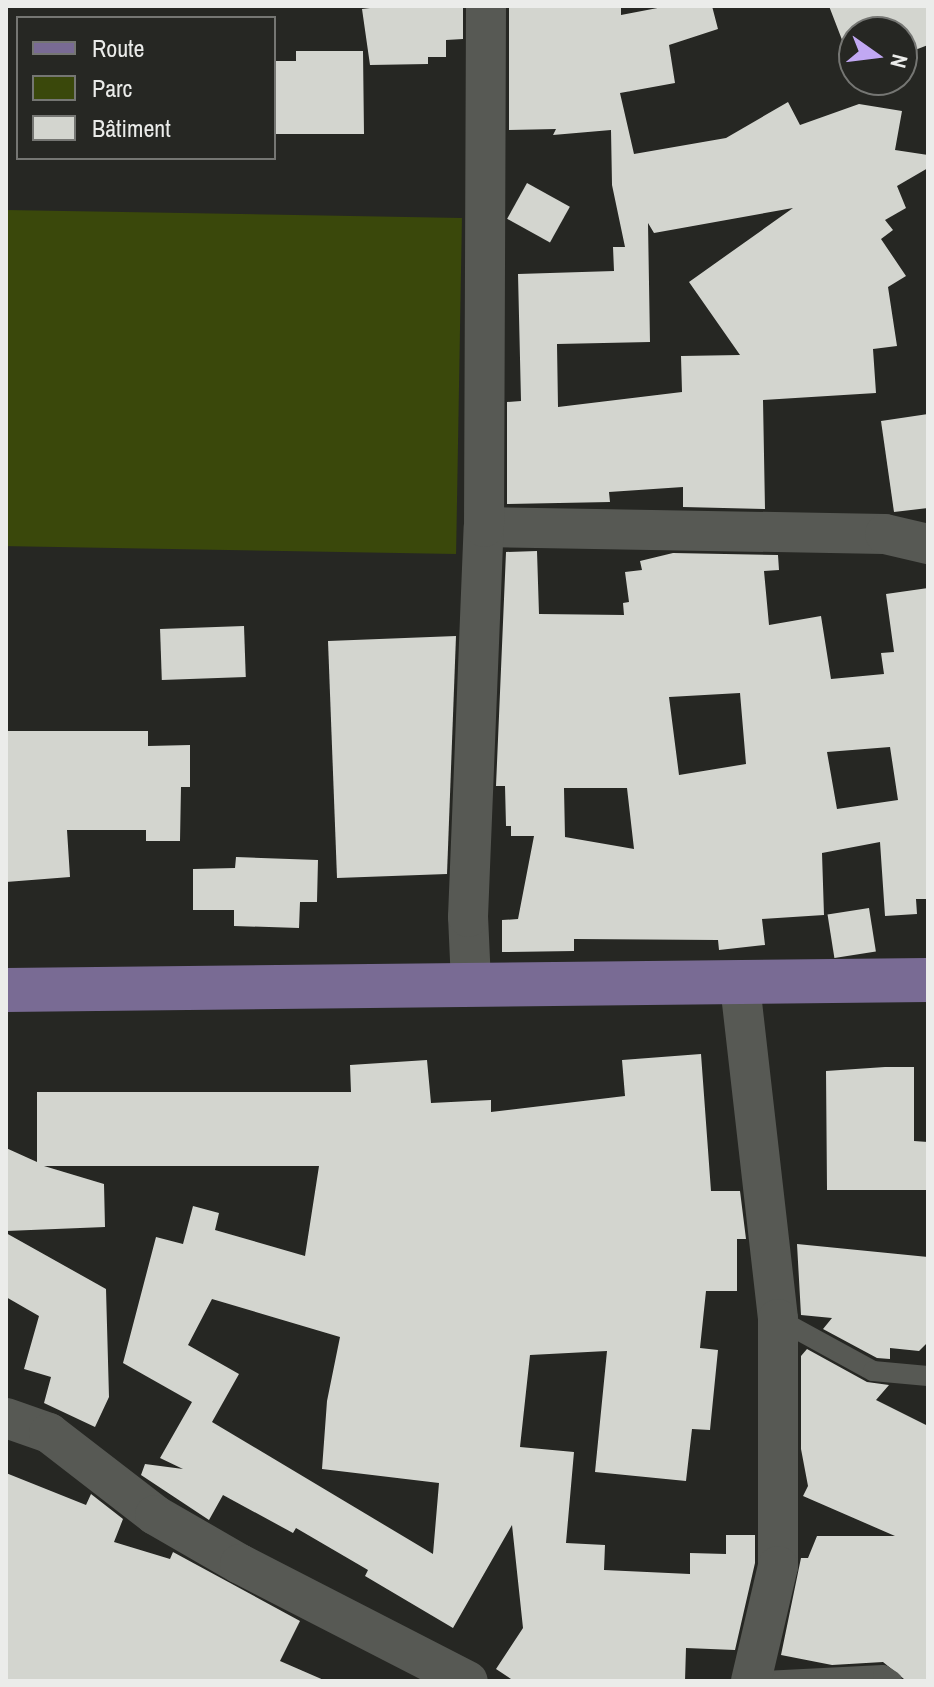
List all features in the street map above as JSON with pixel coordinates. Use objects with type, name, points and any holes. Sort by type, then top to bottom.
[{"type":"main road","points":[[6,990],[471,982],[740,985],[928,980]]},
{"type":"street","points":[[471,982],[468,917],[484,527],[486,6]]},
{"type":"street","points":[[484,527],[885,534],[928,544]]},
{"type":"street","points":[[740,985],[778,1319],[778,1566],[751,1681]]},
{"type":"street","points":[[6,1418],[49,1433],[155,1515],[240,1564],[468,1681]]},
{"type":"lane","points":[[778,1319],[873,1371],[928,1376]]},
{"type":"lane","points":[[764,1681],[883,1675],[892,1681]]},
{"type":"green space","points":[[6,210],[462,218],[456,554],[6,546]]},
{"type":"building","points":[[463,6],[463,39],[446,40],[446,57],[428,57],[428,64],[370,65],[362,9]]},
{"type":"building","points":[[509,6],[621,6],[621,15],[668,6],[712,6],[718,29],[669,45],[675,83],[620,93],[634,154],[726,138],[788,102],[800,125],[859,104],[902,111],[895,150],[928,155],[928,168],[897,186],[906,208],[885,220],[893,230],[881,239],[906,276],[888,287],[897,346],[873,349],[876,393],[763,400],[765,509],[683,507],[683,487],[609,492],[610,502],[507,504],[507,402],[521,401],[518,274],[614,271],[613,247],[625,247],[612,185],[611,130],[553,135],[556,129],[509,130]],"holes":[[[793,208],[689,282],[740,355],[681,356],[682,392],[558,407],[557,344],[650,342],[648,223],[654,233]]]},
{"type":"building","points":[[829,6],[928,6],[928,45],[918,49],[918,16],[838,16],[838,29]]},
{"type":"building","points":[[296,51],[363,51],[364,134],[276,134],[276,61],[296,61]]},
{"type":"building","points":[[527,183],[570,207],[550,243],[507,219]]},
{"type":"building","points":[[928,414],[928,508],[894,512],[881,421]]},
{"type":"building","points":[[537,551],[539,614],[624,615],[623,603],[629,602],[625,572],[642,570],[640,561],[673,553],[778,555],[779,570],[764,571],[769,625],[821,616],[831,679],[884,674],[881,653],[894,652],[886,594],[928,588],[928,899],[916,899],[917,914],[885,916],[880,842],[822,853],[824,915],[762,919],[765,945],[719,950],[718,940],[574,939],[574,951],[502,952],[502,920],[518,919],[534,836],[511,836],[511,826],[506,826],[505,786],[496,786],[506,552]],"holes":[[[740,693],[746,764],[679,775],[669,697]],[[890,747],[898,800],[837,809],[827,752]],[[564,788],[627,788],[634,849],[565,837]]]},
{"type":"building","points":[[244,626],[246,677],[162,680],[160,629]]},
{"type":"building","points":[[456,636],[447,874],[337,878],[328,641]]},
{"type":"building","points":[[6,731],[148,731],[148,746],[190,745],[190,787],[181,787],[180,841],[146,841],[146,830],[67,830],[70,877],[6,882]]},
{"type":"building","points":[[236,857],[318,860],[317,902],[300,902],[299,928],[234,926],[234,910],[193,910],[193,869],[235,868]]},
{"type":"building","points":[[869,908],[876,951],[834,958],[828,915]]},
{"type":"building","points":[[701,1054],[711,1191],[740,1191],[746,1239],[737,1239],[737,1291],[706,1291],[700,1348],[718,1350],[710,1430],[692,1429],[686,1481],[595,1472],[607,1351],[530,1355],[520,1447],[574,1452],[566,1543],[605,1545],[604,1570],[690,1574],[690,1553],[726,1554],[726,1535],[755,1535],[755,1563],[735,1650],[686,1648],[685,1681],[514,1681],[496,1669],[523,1628],[512,1525],[453,1628],[365,1576],[368,1570],[296,1528],[293,1533],[223,1495],[209,1520],[141,1475],[145,1464],[183,1469],[160,1458],[192,1402],[123,1363],[156,1237],[183,1244],[193,1206],[219,1213],[215,1230],[305,1256],[319,1166],[44,1166],[104,1184],[105,1227],[6,1231],[6,1148],[37,1162],[37,1092],[351,1092],[350,1065],[427,1060],[431,1103],[491,1100],[491,1112],[625,1096],[622,1060]],"holes":[[[212,1299],[340,1337],[327,1401],[322,1469],[439,1483],[433,1554],[212,1422],[239,1374],[188,1345]]]},
{"type":"building","points":[[914,1067],[914,1141],[928,1142],[928,1190],[827,1190],[826,1071]]},
{"type":"building","points":[[6,1233],[106,1289],[109,1397],[95,1427],[44,1403],[51,1377],[24,1369],[39,1316],[6,1297]]},
{"type":"building","points":[[797,1244],[928,1257],[928,1342],[919,1351],[890,1348],[890,1359],[877,1358],[823,1329],[832,1318],[801,1315]]},
{"type":"building","points":[[807,1349],[867,1382],[889,1385],[876,1400],[928,1426],[928,1681],[904,1679],[883,1662],[832,1665],[781,1655],[801,1558],[808,1558],[817,1536],[895,1536],[803,1496],[808,1486],[801,1449],[801,1356]]},
{"type":"building","points":[[6,1473],[86,1505],[91,1494],[123,1519],[114,1542],[170,1559],[173,1552],[300,1621],[280,1661],[326,1681],[6,1681]]}]
